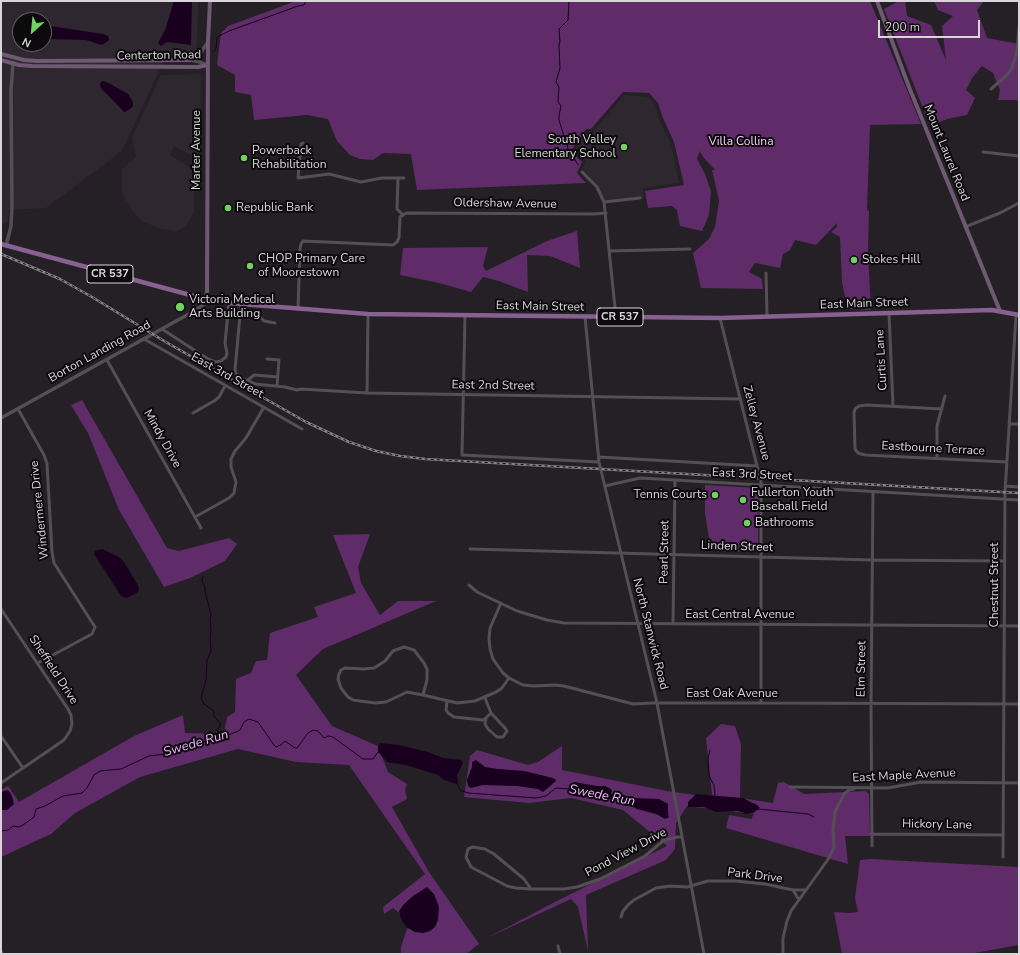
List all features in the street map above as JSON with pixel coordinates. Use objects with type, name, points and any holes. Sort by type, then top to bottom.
[{"type":"main road","name":"Marter Avenue","points":[[205,299],[207,292],[207,65],[210,1]]},
{"type":"main road","name":"Mount Laurel Road","points":[[877,1],[909,87],[1000,311]]},
{"type":"main road","name":"Centerton Road","points":[[1,54],[37,61],[191,60]]},
{"type":"main road","name":"Centerton Road","points":[[1,60],[26,66],[198,67],[207,65]]},
{"type":"main road","name":"CR 537","points":[[1,244],[205,299]]},
{"type":"main road","name":"East Main Street","points":[[205,299],[229,303],[368,314],[465,316],[720,318],[982,310],[1000,311],[1017,315]]},
{"type":"street","points":[[991,89],[1007,75],[1012,68],[1017,52],[1019,27]]},
{"type":"street","points":[[191,60],[199,56],[208,42]]},
{"type":"street","name":"Centerton Road","points":[[191,60],[207,65]]},
{"type":"street","points":[[6,246],[11,226],[12,206],[11,91],[13,63]]},
{"type":"street","points":[[303,143],[301,144],[298,178],[329,174],[361,182],[382,178],[404,178]]},
{"type":"street","points":[[983,152],[1019,156]]},
{"type":"street","points":[[582,172],[597,186],[604,202],[616,317]]},
{"type":"street","points":[[298,309],[300,249],[303,241],[390,246],[395,244],[399,238],[399,220],[403,214],[397,209],[398,178]]},
{"type":"street","points":[[604,202],[640,198]]},
{"type":"street","points":[[965,227],[1000,213],[1019,203]]},
{"type":"street","name":"Oldershaw Avenue","points":[[403,214],[606,213]]},
{"type":"street","points":[[609,251],[690,249]]},
{"type":"street","points":[[766,272],[767,316]]},
{"type":"street","name":"Borton Landing Road","points":[[1,418],[196,310],[203,305],[205,299]]},
{"type":"street","points":[[162,329],[208,359],[216,362],[221,361],[226,357],[227,353],[226,343],[229,303]]},
{"type":"street","points":[[241,304],[235,370],[238,375],[247,381],[254,375],[278,376]]},
{"type":"street","name":"Curtis Lane","points":[[888,313],[893,406]]},
{"type":"street","points":[[367,394],[368,314]]},
{"type":"street","points":[[240,315],[261,318],[264,321],[275,323]]},
{"type":"street","name":"Chestnut Street","points":[[1003,857],[1005,486],[1017,315]]},
{"type":"street","points":[[465,316],[462,454],[600,462]]},
{"type":"street","name":"North Stanwick Road","points":[[585,317],[599,457],[657,703],[704,954]]},
{"type":"street","name":"Zelley Avenue","points":[[720,318],[762,485],[761,703]]},
{"type":"street","name":"East 3rd Street","points":[[144,339],[302,429]]},
{"type":"street","points":[[267,359],[279,360],[278,386]]},
{"type":"street","name":"Mindy Drive","points":[[107,360],[201,528]]},
{"type":"street","name":"East 2nd Street","points":[[247,381],[255,384],[278,386],[297,390],[301,389],[367,394],[740,399]]},
{"type":"street","points":[[193,413],[219,397],[225,386]]},
{"type":"street","points":[[937,458],[936,434],[945,396]]},
{"type":"street","name":"Eastbourne Terrace","points":[[893,406],[864,405],[859,406],[856,409],[854,413],[854,443],[855,449],[858,453],[865,455],[1007,462]]},
{"type":"street","points":[[893,406],[942,409]]},
{"type":"street","points":[[195,517],[229,498],[234,492],[236,482],[231,467],[231,459],[246,438],[264,407]]},
{"type":"street","name":"Windermere Drive","points":[[18,409],[44,455],[54,563],[94,623],[95,629],[93,633],[38,663]]},
{"type":"street","points":[[1009,424],[1019,424]]},
{"type":"street","name":"East 3rd Street","points":[[599,457],[757,466]]},
{"type":"street","name":"East 3rd Street","points":[[605,486],[640,478],[1019,500]]},
{"type":"street","name":"Pearl Street","points":[[673,624],[675,480]]},
{"type":"street","points":[[1005,486],[1019,487]]},
{"type":"street","name":"Elm Street","points":[[872,846],[871,704],[873,492]]},
{"type":"street","name":"Linden Street","points":[[470,549],[872,560],[1005,561]]},
{"type":"street","name":"East Central Avenue","points":[[469,586],[477,592],[529,615],[564,623],[1019,626]]},
{"type":"street","name":"East Oak Avenue","points":[[501,603],[490,628],[490,649],[493,659],[498,667],[509,678],[523,684],[534,686],[564,686],[633,704],[1019,704]]},
{"type":"street","name":"Sheffield Drive","points":[[1,609],[70,712],[72,721],[72,727],[64,740],[1,783]]},
{"type":"street","points":[[423,695],[427,680],[427,669],[418,654],[410,648],[398,648],[393,651],[385,661],[374,668],[345,668],[341,670],[338,678],[341,688],[348,697],[359,702],[380,703],[407,692],[447,702],[466,703],[485,698],[502,688],[509,678]]},
{"type":"street","points":[[485,698],[491,713],[505,728],[506,734],[503,737],[497,737],[488,730],[485,724],[486,718]]},
{"type":"street","points":[[447,702],[446,710],[454,717],[483,720],[491,713]]},
{"type":"street","points":[[1,736],[23,768]]},
{"type":"street","name":"East Maple Avenue","points":[[790,787],[871,789],[897,788],[921,782],[1019,783]]},
{"type":"street","points":[[783,954],[783,938],[791,911],[829,858],[834,847],[833,818],[839,802],[844,794],[857,788]]},
{"type":"street","name":"Hickory Lane","points":[[871,834],[1003,835]]},
{"type":"street","name":"Pond View Drive","points":[[531,889],[524,879],[494,854],[485,849],[473,847],[468,849],[466,857],[471,867],[507,886],[531,889],[564,889],[590,884],[645,856],[663,841],[682,837]]},
{"type":"street","name":"Park Drive","points":[[621,918],[623,911],[629,904],[656,888],[691,886],[708,881],[735,881],[765,884],[793,890],[806,890]]},
{"type":"street","name":"Park Drive","points":[[793,890],[799,900]]},
{"type":"street","points":[[558,946],[560,954]]},
{"type":"shaded area","points":[[1,1],[198,1],[197,43],[195,51],[163,62],[122,151],[46,208],[9,210],[8,221],[1,225]]},
{"type":"shaded area","points":[[201,74],[200,147],[198,159],[174,146],[170,155],[191,168],[194,185],[194,213],[186,225],[177,231],[162,229],[141,221],[130,207],[122,192],[122,169],[136,157],[132,138],[161,75]]},
{"type":"shaded area","name":"South Valley Elementary School","points":[[624,95],[649,97],[655,104],[659,120],[671,144],[679,183],[643,188],[644,199],[604,202],[599,190],[581,172],[586,161],[575,150],[585,135],[593,132]]},
{"type":"green space","name":"Villa Collina","points":[[296,1],[870,1],[921,124],[870,125],[867,210],[869,211],[868,252],[871,310],[848,309],[842,283],[840,237],[831,232],[837,227],[837,223],[816,245],[795,240],[790,250],[783,254],[780,268],[755,263],[749,272],[762,279],[763,289],[701,288],[693,253],[709,239],[715,227],[719,201],[712,170],[715,170],[703,157],[700,151],[697,159],[705,174],[711,191],[709,215],[702,231],[680,226],[677,210],[672,206],[648,208],[645,191],[684,185],[674,142],[658,103],[649,93],[623,92],[591,129],[586,129],[571,151],[582,162],[577,173],[586,183],[417,190],[411,154],[383,153],[373,160],[360,159],[350,155],[337,141],[328,119],[307,115],[254,120],[251,95],[235,92],[235,75],[217,65],[221,33],[228,26]]},
{"type":"green space","points":[[899,1],[905,1],[907,16],[931,25],[946,60],[942,26],[953,16],[938,10],[934,1],[984,1],[977,10],[987,38],[1019,44],[1019,101],[998,100],[1000,90],[993,73],[982,66],[972,78],[966,90],[975,98],[967,115],[947,119],[930,126],[884,9]]},
{"type":"green space","points":[[577,231],[580,268],[550,256],[527,255],[528,292],[499,281],[483,277],[471,292],[439,283],[400,275],[403,248],[488,247],[483,266],[486,271],[547,241]]},
{"type":"green space","points":[[82,400],[167,548],[179,551],[229,538],[237,544],[225,561],[190,578],[164,587],[119,510],[88,433],[71,405]]},
{"type":"green space","points":[[705,485],[759,488],[758,552],[711,551],[705,513]]},
{"type":"green space","points":[[370,534],[358,567],[361,583],[380,615],[398,601],[436,601],[323,649],[296,675],[332,726],[378,746],[388,772],[407,784],[405,790],[407,799],[392,807],[429,872],[479,944],[466,954],[401,954],[401,947],[408,926],[402,915],[393,908],[384,914],[383,907],[425,874],[349,765],[296,762],[238,749],[140,777],[75,813],[51,834],[1,857],[1,790],[8,786],[19,802],[134,736],[183,715],[185,733],[224,734],[227,717],[235,712],[236,679],[251,673],[256,661],[267,660],[270,633],[318,617],[314,607],[356,593],[333,535]]},
{"type":"green space","points":[[721,724],[735,726],[741,744],[740,798],[773,803],[778,783],[784,782],[804,794],[866,791],[869,794],[870,836],[845,836],[848,864],[726,828],[729,815],[751,819],[754,814],[687,806],[676,823],[675,849],[666,860],[586,895],[588,951],[578,907],[571,899],[487,938],[667,846],[623,810],[571,798],[529,803],[464,797],[470,756],[477,750],[528,765],[538,762],[562,746],[562,770],[667,791],[695,795],[712,795],[706,738]]},
{"type":"green space","points":[[870,859],[1019,867],[1019,945],[969,954],[842,954],[834,912],[858,912],[855,898],[860,860]]},
{"type":"water","points":[[174,1],[192,1],[191,45],[167,42],[161,46],[158,43],[165,30]]},
{"type":"water","points":[[52,26],[103,34],[108,36],[109,40],[101,45],[86,40],[52,39]]},
{"type":"water","points":[[102,81],[107,82],[128,94],[133,102],[133,106],[124,112],[101,88],[100,84]]},
{"type":"water","points":[[102,549],[119,557],[124,562],[138,585],[139,590],[137,593],[126,598],[121,596],[94,554],[95,551]]},
{"type":"water","points":[[380,743],[399,745],[428,752],[443,758],[461,760],[463,763],[457,775],[457,784],[444,780],[438,775],[406,765],[387,762],[378,752],[378,746]]},
{"type":"water","points":[[476,760],[485,767],[524,771],[553,778],[556,781],[543,792],[538,789],[517,786],[483,785],[471,788],[468,786],[467,780],[472,767],[472,762]]},
{"type":"water","points":[[574,782],[605,786],[611,789],[611,794],[614,795],[632,798],[659,799],[668,804],[669,817],[665,819],[656,814],[637,809],[620,800],[574,796],[569,791],[570,786]]},
{"type":"water","points":[[7,790],[12,796],[14,804],[7,810],[1,810],[1,792]]},
{"type":"water","points":[[696,794],[743,798],[760,808],[753,813],[747,814],[738,811],[716,812],[704,807],[688,807],[688,802]]},
{"type":"water","points":[[427,887],[434,894],[439,907],[438,920],[435,927],[430,931],[423,933],[415,932],[406,927],[401,919],[399,911],[413,896]]},
{"type":"waterway","points":[[214,51],[216,49],[217,37],[229,31],[304,5],[306,1]]},
{"type":"waterway","points":[[569,1],[568,20],[559,29],[560,68],[556,82],[559,87],[558,102],[561,106],[559,120],[567,141],[568,150],[578,165]]},
{"type":"waterway","points":[[203,576],[202,581],[205,587],[211,614],[211,651],[207,660],[206,680],[201,698],[204,704],[214,711],[214,716],[220,723],[217,730],[219,737]]},
{"type":"waterway","name":"Swede Run","points":[[1,831],[8,830],[13,826],[19,827],[23,825],[34,817],[36,809],[45,806],[63,796],[82,793],[87,788],[94,775],[100,771],[121,769],[149,756],[166,754],[181,747],[195,745],[214,738],[223,737],[240,730],[244,722],[249,719],[258,722],[276,747],[285,741],[297,748],[308,733],[313,730],[318,731],[324,738],[328,736],[333,737],[363,759],[373,759],[378,752]]},
{"type":"waterway","name":"Swede Run","points":[[710,750],[708,758],[709,776],[714,785],[715,795]]},
{"type":"waterway","name":"Swede Run","points":[[457,783],[460,790],[468,793],[536,798],[546,796],[556,788],[569,789]]},
{"type":"waterway","points":[[758,809],[808,814],[814,817]]},
{"type":"railway","points":[[1,254],[60,279],[164,341],[306,422],[349,442],[376,451],[425,459],[1019,493]]},
{"type":"place","name":"South Valley Elementary School","points":[[624,147]]},
{"type":"place","name":"Powerback Rehabilitation","points":[[244,158]]},
{"type":"place","name":"Republic Bank","points":[[228,208]]},
{"type":"place","name":"Stokes Hill","points":[[854,260]]},
{"type":"place","name":"CHOP Primary Care of Moorestown","points":[[250,266]]},
{"type":"place","name":"Victoria Medical Arts Building","points":[[180,307]]},
{"type":"place","name":"Tennis Courts","points":[[715,495]]},
{"type":"place","name":"Fullerton Youth Baseball Field","points":[[743,500]]},
{"type":"place","name":"Bathrooms","points":[[747,523]]}]
